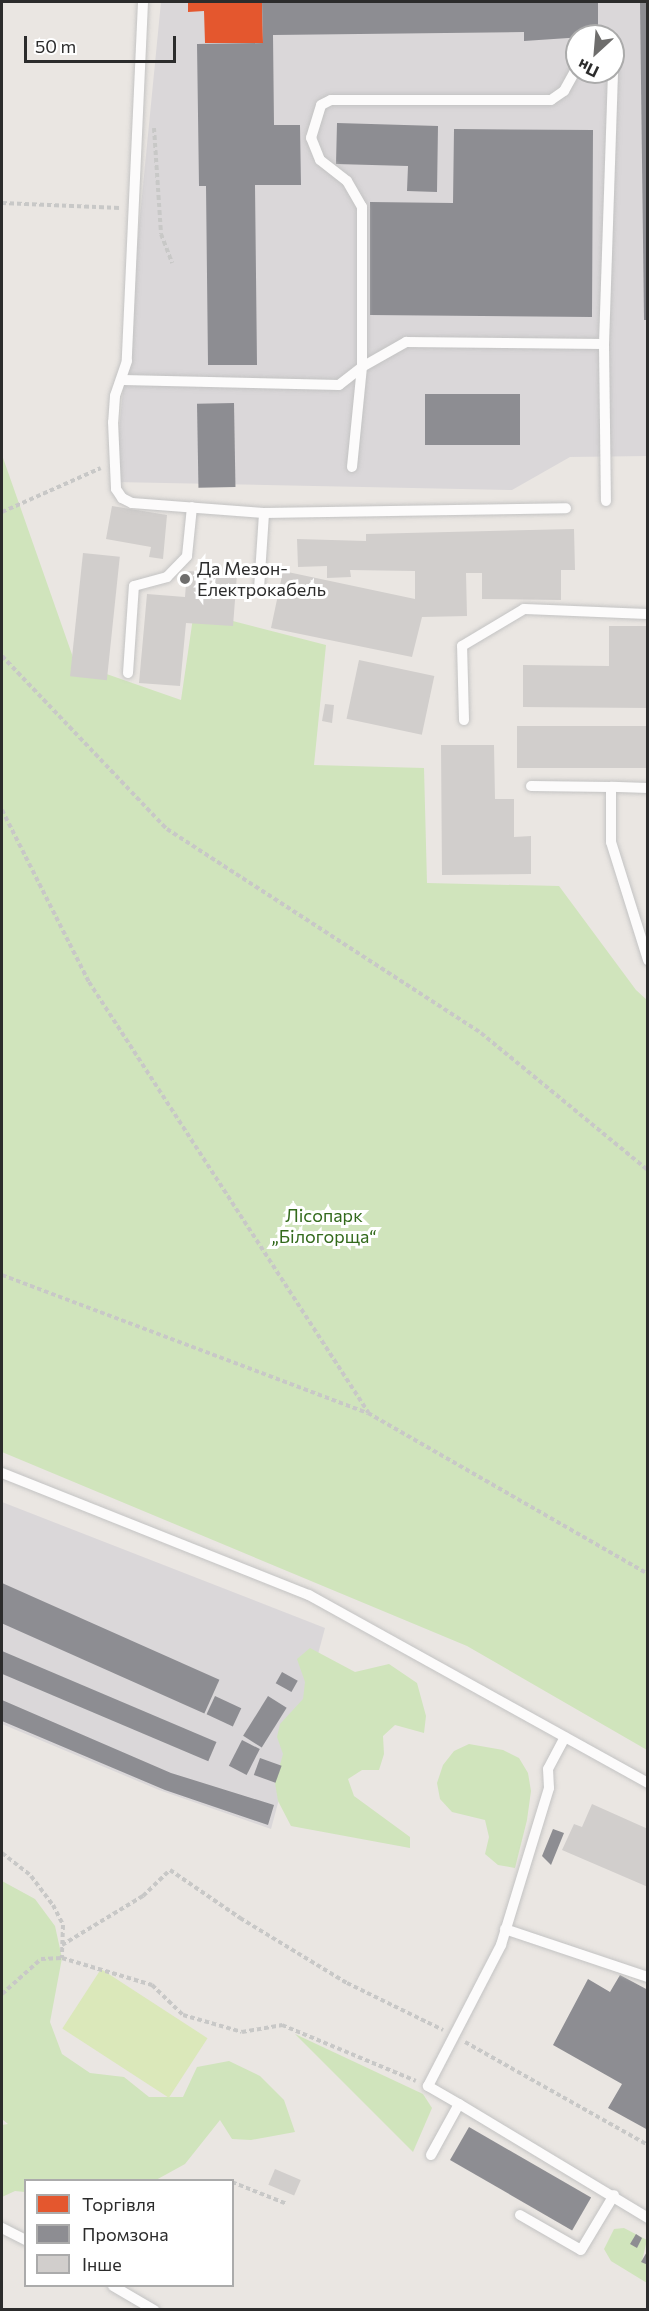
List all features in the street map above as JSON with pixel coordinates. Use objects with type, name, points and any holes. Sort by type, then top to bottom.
[{"type":"lane","points":[[143,2],[123,380],[115,396],[116,489],[122,498],[132,503],[264,513],[566,508]]},
{"type":"lane","points":[[352,467],[362,367],[362,207],[347,180],[320,160],[311,138],[314,117],[321,105],[331,100],[543,101],[564,91],[568,84]]},
{"type":"lane","points":[[606,501],[604,344],[612,84]]},
{"type":"lane","points":[[123,380],[339,385],[362,367],[406,342],[604,344]]},
{"type":"lane","points":[[128,673],[134,586],[167,577],[187,555],[192,507]]},
{"type":"lane","points":[[259,589],[264,513]]},
{"type":"lane","points":[[464,720],[462,646],[524,609],[648,614]]},
{"type":"lane","points":[[531,786],[648,788]]},
{"type":"lane","points":[[611,787],[611,842],[648,960]]},
{"type":"lane","points":[[2,1473],[309,1595],[648,1783]]},
{"type":"lane","points":[[565,1737],[548,1769],[549,1788],[505,1929],[484,1982],[453,2035],[428,2086],[614,2195],[648,2218]]},
{"type":"lane","points":[[505,1929],[648,1977]]},
{"type":"lane","points":[[431,2156],[459,2104]]},
{"type":"lane","points":[[520,2215],[581,2250],[614,2195]]},
{"type":"lane","points":[[2,2228],[24,2239]]},
{"type":"lane","points":[[115,2287],[154,2310]]},
{"type":"path","points":[[153,115],[162,234],[172,262]]},
{"type":"path","points":[[2,203],[133,208]]},
{"type":"path","points":[[2,512],[115,462]]},
{"type":"path","points":[[2,656],[167,829],[481,1033],[648,1170]]},
{"type":"path","points":[[2,810],[89,982],[368,1413]]},
{"type":"path","points":[[2,1275],[368,1413],[648,1574]]},
{"type":"path","points":[[2,1853],[30,1876],[52,1905],[63,1925],[62,1958]]},
{"type":"path","points":[[62,1945],[143,1896],[170,1870],[240,1918],[347,1983],[453,2035],[648,2145]]},
{"type":"path","points":[[2,1994],[41,1959],[62,1958],[152,1984],[183,2015],[242,2032],[282,2025],[428,2086]]},
{"type":"path","points":[[234,2183],[287,2204]]},
{"type":"shaded area","points":[[161,2],[647,2],[647,456],[570,457],[512,490],[114,482]]},
{"type":"shaded area","points":[[2,1502],[325,1628],[271,1829],[159,1790],[2,1724]]},
{"type":"green space","name":"Лісопарк „Білогорща“","points":[[2,455],[75,663],[181,700],[194,611],[326,645],[314,765],[424,768],[427,883],[559,886],[636,990],[647,1000],[647,1750],[467,1646],[2,1452]]},
{"type":"green space","points":[[310,1648],[355,1672],[389,1664],[417,1683],[426,1716],[424,1733],[395,1725],[383,1736],[384,1754],[379,1770],[362,1770],[348,1779],[354,1796],[410,1837],[410,1848],[291,1826],[278,1801],[275,1783],[283,1754],[277,1737],[280,1724],[303,1699],[305,1682],[297,1659]]},
{"type":"green space","points":[[469,1744],[503,1750],[519,1758],[528,1773],[531,1791],[527,1820],[515,1868],[498,1865],[485,1854],[489,1837],[485,1820],[452,1812],[440,1799],[437,1783],[443,1765],[454,1751]]},
{"type":"green space","points":[[2,1881],[35,1899],[55,1926],[62,1958],[50,2022],[62,2054],[90,2073],[124,2077],[149,2097],[183,2097],[197,2067],[229,2061],[260,2076],[284,2100],[295,2132],[251,2140],[232,2139],[220,2120],[185,2164],[158,2179],[24,2179],[24,2192],[15,2191],[2,2197],[2,2125],[8,2124],[2,2119]]},
{"type":"green space","points":[[101,1969],[208,2038],[169,2098],[62,2029]]},
{"type":"green space","points":[[295,2034],[423,2094],[432,2108],[413,2152]]},
{"type":"green space","points":[[624,2228],[647,2240],[642,2261],[647,2265],[647,2283],[611,2261],[604,2249],[614,2229]]},
{"type":"building: Торгівля","points":[[188,2],[262,2],[263,43],[205,43],[204,11],[188,12]]},
{"type":"building: Промзона","points":[[262,2],[598,2],[598,24],[565,24],[565,38],[524,41],[524,32],[273,35],[274,125],[300,125],[301,185],[255,185],[257,365],[208,365],[206,186],[199,186],[197,44],[263,43]]},
{"type":"building: Промзона","points":[[640,2],[648,2],[648,320],[644,320]]},
{"type":"building: Промзона","points":[[337,123],[438,126],[437,192],[407,191],[408,166],[336,164]]},
{"type":"building: Промзона","points":[[454,129],[593,130],[592,317],[370,315],[370,202],[453,203]]},
{"type":"building: Промзона","points":[[425,394],[520,394],[520,445],[425,445]]},
{"type":"building: Промзона","points":[[234,403],[235,487],[198,488],[197,404]]},
{"type":"building: Промзона","points":[[2,1583],[219,1680],[204,1714],[2,1624]]},
{"type":"building: Промзона","points":[[2,1651],[216,1742],[208,1761],[2,1674]]},
{"type":"building: Промзона","points":[[282,1672],[298,1681],[291,1692],[276,1683]]},
{"type":"building: Промзона","points":[[215,1696],[241,1708],[233,1726],[207,1714]]},
{"type":"building: Промзона","points":[[268,1696],[287,1708],[262,1748],[243,1736]]},
{"type":"building: Промзона","points":[[2,1700],[171,1773],[274,1805],[268,1825],[165,1790],[2,1721]]},
{"type":"building: Промзона","points":[[242,1740],[260,1749],[247,1775],[229,1766]]},
{"type":"building: Промзона","points":[[260,1758],[282,1766],[275,1783],[254,1775]]},
{"type":"building: Промзона","points":[[553,1829],[564,1833],[551,1865],[542,1856]]},
{"type":"building: Промзона","points":[[620,1975],[648,1990],[648,2130],[608,2108],[622,2084],[553,2045],[588,1979],[610,1992]]},
{"type":"building: Промзона","points":[[469,2127],[591,2198],[572,2230],[450,2160]]},
{"type":"building: Промзона","points":[[636,2234],[642,2238],[637,2248],[630,2244]]},
{"type":"building: Промзона","points":[[648,2250],[648,2265],[641,2262]]},
{"type":"building: Інше","points":[[112,506],[167,515],[163,559],[149,557],[151,547],[106,539]]},
{"type":"building: Інше","points":[[574,529],[575,570],[561,570],[561,600],[482,599],[482,573],[466,573],[467,616],[422,617],[412,657],[271,628],[283,571],[415,599],[415,571],[350,570],[351,577],[327,578],[327,566],[298,567],[297,539],[366,541],[366,534]]},
{"type":"building: Інше","points":[[83,553],[120,557],[107,680],[70,676]]},
{"type":"building: Інше","points":[[187,571],[237,574],[233,626],[186,623],[180,686],[139,683],[147,594],[185,597]]},
{"type":"building: Інше","points":[[609,626],[648,626],[648,708],[523,707],[523,665],[609,666]]},
{"type":"building: Інше","points":[[359,660],[434,676],[422,735],[347,719]]},
{"type":"building: Інше","points":[[325,704],[334,705],[332,723],[322,721]]},
{"type":"building: Інше","points":[[517,726],[648,726],[648,768],[517,768]]},
{"type":"building: Інше","points":[[441,745],[494,745],[495,799],[514,799],[514,837],[531,836],[531,874],[442,875]]},
{"type":"building: Інше","points":[[592,1804],[648,1829],[648,1887],[562,1850],[574,1824],[582,1827]]},
{"type":"building: Інше","points":[[275,2169],[301,2180],[294,2196],[268,2185]]},
{"type":"place","name":"Да Мезон- Електрокабель","points":[[185,579]]}]
